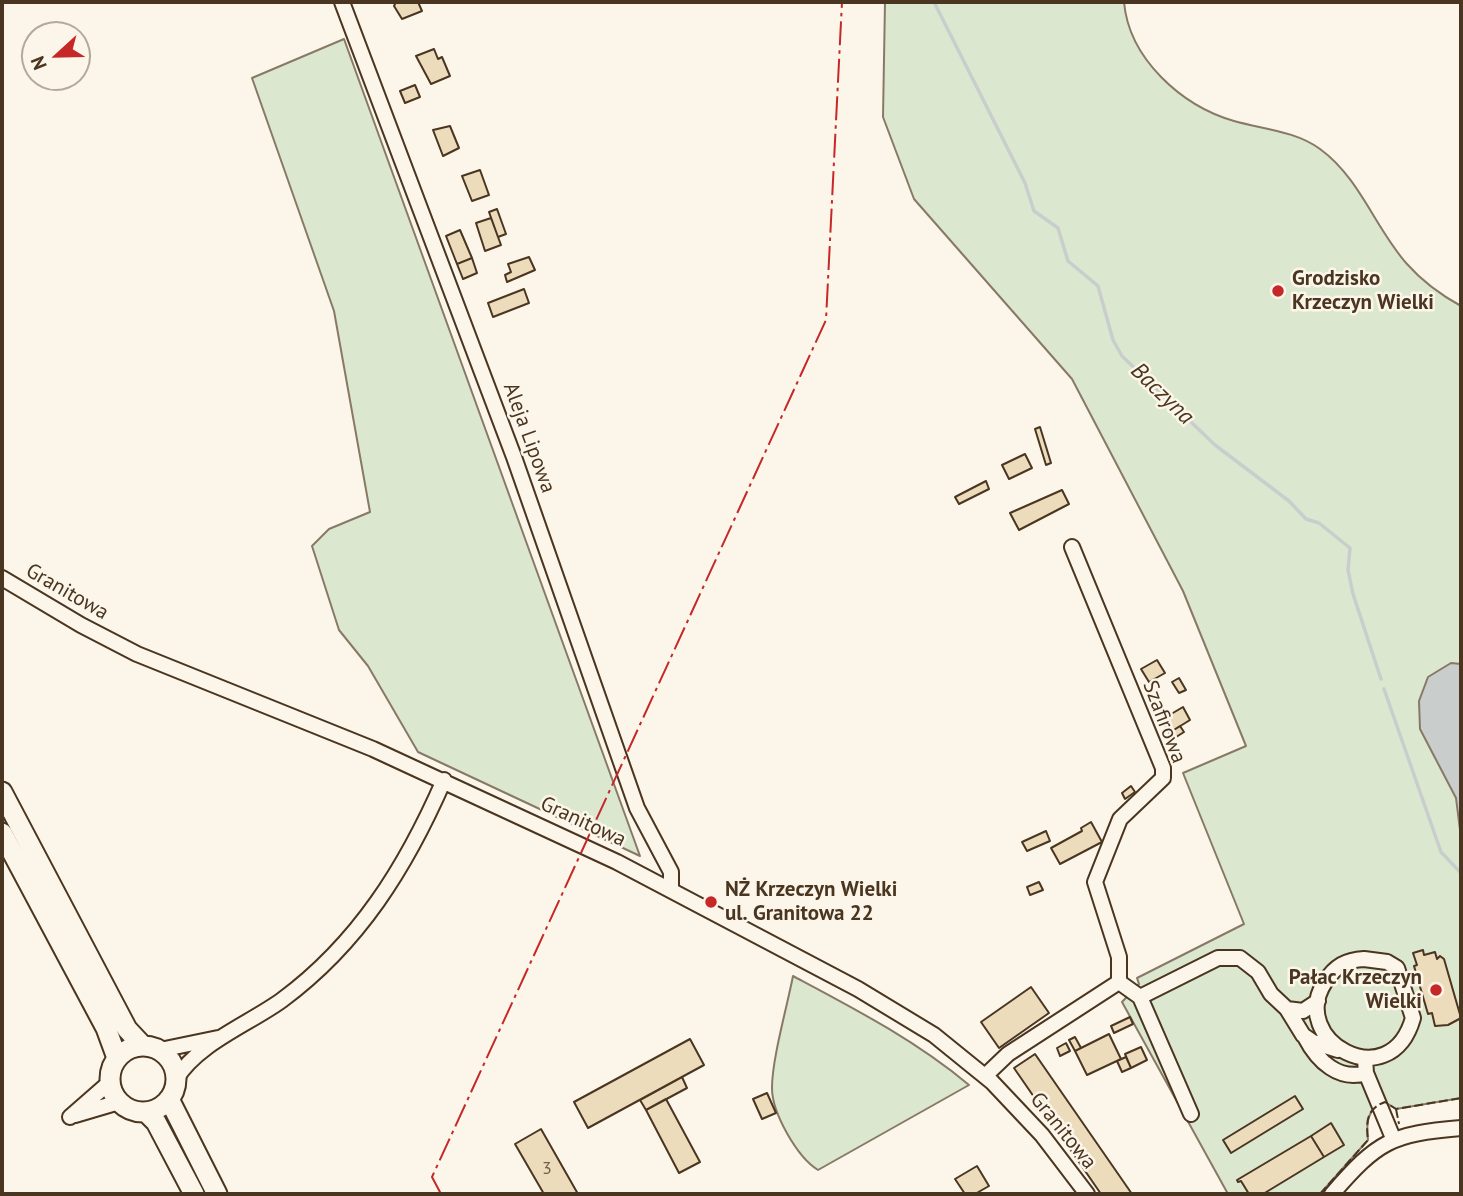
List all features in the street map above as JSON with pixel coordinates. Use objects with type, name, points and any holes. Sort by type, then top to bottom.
[{"type":"main road","points":[[2,792],[127,1029],[168,1058],[176,1079],[169,1099],[146,1112]]},
{"type":"main road","points":[[2,833],[106,1028],[117,1058],[110,1082],[119,1102],[127,1108],[146,1112],[156,1122],[194,1194]]},
{"type":"main road","points":[[117,1058],[132,1047],[151,1048]]},
{"type":"main road","points":[[169,1099],[217,1194]]},
{"type":"street","name":"Aleja Lipowa","points":[[342,2],[519,469],[637,808],[671,872],[671,889]]},
{"type":"street","name":"Szafirowa","points":[[1072,547],[1163,768],[1160,784],[1120,819],[1095,882],[1119,957],[1119,982]]},
{"type":"street","name":"Granitowa","points":[[2,578],[81,625],[147,658],[347,737],[444,780],[671,889],[904,1015],[947,1044],[985,1076],[1042,1135],[1087,1194]]},
{"type":"street","points":[[176,1079],[184,1067],[218,1038],[296,989],[325,964],[362,925],[400,871],[444,780]]},
{"type":"street","points":[[1140,998],[1218,958],[1231,956],[1250,963],[1271,994],[1287,1009],[1322,1061],[1352,1077],[1366,1066],[1401,1044],[1410,1030],[1413,1018],[1398,968],[1375,959],[1351,960],[1329,975],[1318,1001],[1318,1017],[1325,1035],[1343,1052],[1366,1066],[1393,1138]]},
{"type":"street","points":[[985,1076],[1008,1054],[1119,982],[1140,998],[1191,1114]]},
{"type":"street","points":[[1287,1009],[1303,1011],[1318,1001]]},
{"type":"street","points":[[1304,1035],[1313,1042],[1343,1052]]},
{"type":"street","points":[[151,1048],[218,1038]]},
{"type":"street","points":[[110,1082],[70,1117],[119,1102]]},
{"type":"street","points":[[1332,1194],[1362,1159],[1393,1138],[1461,1128]]},
{"type":"green space","points":[[885,2],[1124,2],[1136,43],[1161,77],[1178,92],[1215,114],[1290,134],[1320,149],[1346,174],[1407,264],[1432,287],[1461,306],[1461,1098],[1396,1109],[1385,1102],[1374,1108],[1367,1127],[1368,1140],[1320,1194],[1228,1194],[1122,1002],[1139,984],[1137,978],[1244,924],[1183,773],[1246,746],[1183,591],[1072,379],[914,199],[883,117]]},
{"type":"green space","points":[[344,39],[640,856],[418,752],[368,666],[339,630],[312,546],[329,529],[370,512],[334,311],[252,78]]},
{"type":"green space","points":[[793,976],[906,1039],[969,1085],[818,1170],[802,1155],[787,1134],[773,1098],[774,1063]]},
{"type":"shaded area","points":[[1451,663],[1461,664],[1461,838],[1456,798],[1420,729],[1419,701],[1428,677]]},
{"type":"building","points":[[396,2],[418,2],[422,11],[402,19],[394,6]]},
{"type":"building","points":[[434,49],[438,59],[442,57],[450,76],[431,84],[416,56]]},
{"type":"building","points":[[415,85],[420,97],[405,103],[400,91]]},
{"type":"building","points":[[450,126],[459,148],[443,156],[433,130]]},
{"type":"building","points":[[480,170],[489,195],[472,201],[462,176]]},
{"type":"building","points":[[497,209],[506,234],[498,237],[489,212]]},
{"type":"building","points":[[491,218],[501,245],[485,251],[476,223]]},
{"type":"building","points":[[460,230],[472,258],[457,264],[446,236]]},
{"type":"building","points":[[529,257],[535,270],[507,282],[505,275],[511,272],[508,264]]},
{"type":"building","points":[[472,258],[477,273],[463,279],[457,264]]},
{"type":"building","points":[[524,289],[529,303],[493,317],[488,303]]},
{"type":"building","points":[[1040,427],[1051,463],[1046,465],[1035,429]]},
{"type":"building","points":[[1025,454],[1032,468],[1009,479],[1002,465]]},
{"type":"building","points":[[986,481],[989,489],[959,504],[955,497]]},
{"type":"building","points":[[1062,490],[1069,504],[1019,530],[1010,513]]},
{"type":"building","points":[[1157,660],[1165,673],[1149,682],[1141,669]]},
{"type":"building","points":[[1179,678],[1186,690],[1179,693],[1172,682]]},
{"type":"building","points":[[1183,707],[1190,720],[1169,733],[1161,720]]},
{"type":"building","points":[[1180,726],[1184,732],[1173,739],[1169,733]]},
{"type":"building","points":[[1131,786],[1135,792],[1125,799],[1122,793]]},
{"type":"building","points":[[1091,822],[1102,842],[1060,864],[1051,848],[1082,831],[1081,828]]},
{"type":"building","points":[[1046,831],[1050,841],[1027,851],[1022,842]]},
{"type":"building","points":[[1039,882],[1043,890],[1030,895],[1027,887]]},
{"type":"building","name":"Pałac Krzeczyn Wielki","points":[[1423,950],[1424,955],[1435,952],[1437,959],[1440,956],[1444,959],[1461,1018],[1448,1025],[1435,1026],[1432,1013],[1428,1014],[1414,966],[1417,965],[1413,953]]},
{"type":"building","points":[[1031,987],[1049,1013],[999,1048],[981,1022]]},
{"type":"building","points":[[1130,1017],[1133,1024],[1114,1033],[1111,1026]]},
{"type":"building","points":[[1109,1034],[1121,1059],[1087,1075],[1075,1051]]},
{"type":"building","points":[[1075,1037],[1081,1048],[1075,1051],[1069,1040]]},
{"type":"building","points":[[690,1039],[704,1065],[588,1128],[574,1102]]},
{"type":"building","points":[[1066,1043],[1070,1051],[1060,1056],[1057,1048]]},
{"type":"building","points":[[1141,1047],[1147,1060],[1131,1068],[1125,1054]]},
{"type":"building","points":[[1035,1054],[1132,1194],[1101,1194],[1014,1068]]},
{"type":"building","points":[[1126,1057],[1131,1068],[1122,1072],[1117,1061]]},
{"type":"building","points":[[682,1077],[687,1088],[646,1110],[640,1100]]},
{"type":"building","points":[[767,1093],[776,1113],[762,1119],[753,1099]]},
{"type":"building","points":[[1295,1096],[1303,1109],[1231,1153],[1223,1140]]},
{"type":"building","points":[[666,1099],[700,1162],[679,1173],[646,1110]]},
{"type":"building","points":[[1331,1123],[1344,1145],[1324,1157],[1311,1136]]},
{"type":"building","points":[[541,1129],[578,1194],[544,1194],[515,1144]]},
{"type":"building","points":[[1311,1136],[1324,1157],[1263,1194],[1249,1194],[1241,1181],[1238,1182],[1237,1180]]},
{"type":"building","points":[[977,1166],[989,1186],[975,1194],[965,1194],[955,1179]]},
{"type":"waterway","name":"Baczyna","points":[[934,2],[1025,183],[1034,211],[1058,228],[1068,261],[1098,286],[1113,340],[1122,356],[1215,445],[1289,501],[1306,519],[1319,523],[1350,548],[1348,570],[1353,594],[1381,679]]},
{"type":"waterway","name":"Baczyna","points":[[1384,689],[1441,852],[1461,873]]},
{"type":"fence","points":[[1320,1194],[1368,1140],[1367,1127],[1374,1108],[1385,1102],[1396,1109],[1461,1098]]},
{"type":"fence","points":[[1396,1109],[1399,1124]]},
{"type":"power","points":[[441,1194],[432,1177],[826,320],[842,2]]},
{"type":"place","name":"Grodzisko Krzeczyn Wielki","points":[[1278,291]]},
{"type":"place","name":"NŻ Krzeczyn Wielki ul. Granitowa 22","points":[[711,902]]},
{"type":"place","name":"Pałac Krzeczyn Wielki","points":[[1436,990]]}]
